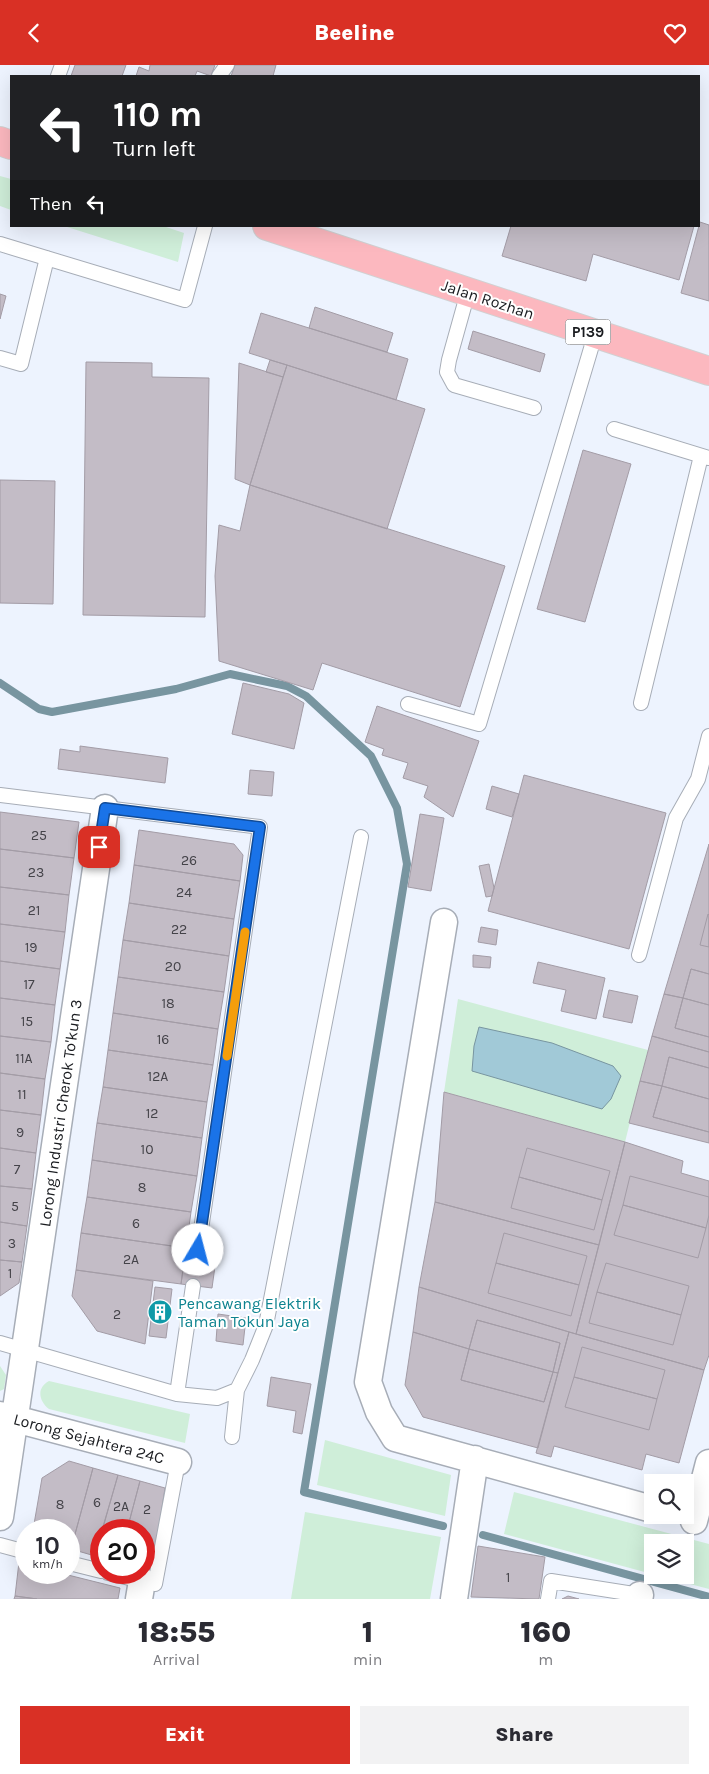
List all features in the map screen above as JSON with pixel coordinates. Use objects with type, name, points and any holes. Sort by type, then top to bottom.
[{"type":"main road","name":"Jalan Rozhan","points":[[270,227],[709,371]]},
{"type":"street","name":"Lorong Industri Cherok To'kun 3","points":[[0,1517],[7,1417],[25,1350],[105,808]]},
{"type":"street","points":[[444,922],[368,1382],[379,1412],[395,1438],[644,1507]]},
{"type":"street","name":"Lorong Sejahtera 24C","points":[[7,1417],[178,1462]]},
{"type":"street","points":[[454,1599],[475,1459]]},
{"type":"street","points":[[694,1513],[709,1463]]},
{"type":"lane","points":[[0,244],[185,300],[205,227]]},
{"type":"lane","points":[[0,358],[21,364],[46,258]]},
{"type":"lane","points":[[468,292],[449,360],[447,372],[450,379],[454,385],[534,408]]},
{"type":"lane","points":[[408,704],[479,724],[596,335]]},
{"type":"lane","points":[[614,429],[705,457],[640,703]]},
{"type":"lane","points":[[639,955],[676,818],[698,779],[709,736]]},
{"type":"lane","points":[[0,795],[260,827],[198,1250]]},
{"type":"lane","points":[[232,1437],[237,1390],[266,1325],[360,837]]},
{"type":"lane","points":[[177,1394],[193,1286]]},
{"type":"lane","points":[[0,1343],[177,1394],[217,1398],[237,1390]]},
{"type":"lane","points":[[129,1584],[141,1590],[155,1584],[178,1462]]},
{"type":"lane","points":[[0,1545],[15,1549]]},
{"type":"lane","points":[[548,1599],[551,1581],[639,1597]]},
{"type":"green space","points":[[0,176],[10,179],[10,210],[0,206]]},
{"type":"green space","points":[[67,227],[166,227],[184,233],[178,262]]},
{"type":"green space","points":[[458,999],[648,1050],[625,1142],[444,1092]]},
{"type":"green space","points":[[0,1366],[6,1375],[4,1389],[0,1391]]},
{"type":"green space","points":[[49,1381],[190,1414],[185,1443],[49,1409],[40,1395],[42,1387]]},
{"type":"green space","points":[[325,1440],[451,1475],[445,1516],[317,1485]]},
{"type":"green space","points":[[514,1492],[672,1534],[644,1534],[644,1572],[504,1534]]},
{"type":"green space","points":[[305,1512],[441,1537],[430,1599],[291,1599]]},
{"type":"green space","points":[[694,1540],[709,1544],[709,1589],[690,1584],[694,1584]]},
{"type":"water","points":[[479,1027],[552,1043],[613,1066],[621,1076],[611,1099],[602,1109],[472,1071],[474,1046]]},
{"type":"building","points":[[75,65],[126,65],[122,75],[71,75]]},
{"type":"building","points":[[150,65],[215,65],[211,75],[197,71],[195,75],[136,75],[139,67],[149,71]]},
{"type":"building","points":[[235,65],[276,65],[273,75],[231,75]]},
{"type":"building","points":[[700,222],[709,225],[709,301],[681,293]]},
{"type":"building","points":[[511,227],[694,227],[679,280],[593,254],[586,281],[502,256]]},
{"type":"building","points":[[0,294],[6,296],[0,319]]},
{"type":"building","points":[[315,307],[393,333],[387,352],[309,328]]},
{"type":"building","points":[[261,313],[408,359],[396,400],[249,353]]},
{"type":"building","points":[[473,331],[545,354],[540,372],[468,349]]},
{"type":"building","points":[[270,360],[287,365],[283,377],[266,372]]},
{"type":"building","points":[[86,362],[152,363],[152,377],[209,378],[205,617],[83,615]]},
{"type":"building","points":[[239,363],[283,377],[250,485],[235,479]]},
{"type":"building","points":[[287,365],[425,409],[387,529],[250,485]]},
{"type":"building","points":[[583,450],[631,464],[585,622],[537,609]]},
{"type":"building","points":[[0,480],[55,481],[53,604],[0,603]]},
{"type":"building","points":[[250,485],[505,566],[460,707],[322,663],[313,690],[219,661],[215,576],[219,525],[240,531]]},
{"type":"building","points":[[243,683],[289,694],[304,703],[294,749],[232,734]]},
{"type":"building","points":[[377,706],[479,741],[453,817],[424,797],[428,786],[403,778],[408,763],[382,755],[384,749],[365,742]]},
{"type":"building","points":[[80,746],[168,758],[165,783],[58,769],[60,749],[80,752]]},
{"type":"building","points":[[250,770],[274,772],[272,796],[248,794]]},
{"type":"building","points":[[524,775],[666,813],[629,949],[488,911]]},
{"type":"building","points":[[492,786],[519,794],[512,817],[486,809]]},
{"type":"building","points":[[0,812],[79,822],[74,858],[0,849]]},
{"type":"building","points":[[420,814],[444,818],[431,891],[408,887]]},
{"type":"building","points":[[139,830],[234,844],[243,855],[240,881],[134,865]]},
{"type":"building","points":[[709,844],[709,974],[691,969],[683,998],[664,994]]},
{"type":"building","points":[[0,849],[74,858],[69,895],[0,887]]},
{"type":"building","points":[[489,864],[494,888],[492,896],[486,897],[479,866]]},
{"type":"building","points":[[134,865],[240,881],[234,919],[129,903]]},
{"type":"building","points":[[0,887],[69,895],[65,932],[0,924]]},
{"type":"building","points":[[129,903],[234,919],[229,956],[123,940]]},
{"type":"building","points":[[709,915],[709,947],[700,945]]},
{"type":"building","points":[[0,924],[65,932],[60,969],[0,961]]},
{"type":"building","points":[[481,927],[498,930],[496,945],[478,942]]},
{"type":"building","points":[[123,940],[229,956],[224,992],[118,977]]},
{"type":"building","points":[[473,955],[491,957],[490,968],[473,967]]},
{"type":"building","points":[[0,961],[60,969],[55,1005],[0,998]]},
{"type":"building","points":[[538,962],[605,978],[596,1019],[561,1011],[566,990],[533,983]]},
{"type":"building","points":[[691,969],[709,974],[709,1005],[683,998]]},
{"type":"building","points":[[118,977],[224,992],[218,1029],[113,1013]]},
{"type":"building","points":[[609,990],[638,996],[632,1023],[603,1017]]},
{"type":"building","points":[[664,994],[683,998],[675,1028],[709,1037],[709,1052],[652,1036]]},
{"type":"building","points":[[0,998],[55,1005],[51,1042],[0,1036]]},
{"type":"building","points":[[683,998],[709,1005],[709,1037],[675,1028]]},
{"type":"building","points":[[113,1013],[218,1029],[213,1065],[108,1050]]},
{"type":"building","points":[[0,1036],[51,1042],[45,1079],[0,1073]]},
{"type":"building","points":[[652,1036],[709,1052],[709,1068],[669,1057],[662,1086],[640,1081]]},
{"type":"building","points":[[108,1050],[213,1065],[207,1102],[103,1087]]},
{"type":"building","points":[[669,1057],[709,1068],[709,1099],[662,1086]]},
{"type":"building","points":[[0,1073],[45,1079],[41,1115],[0,1110]]},
{"type":"building","points":[[640,1081],[662,1086],[653,1117],[709,1132],[709,1143],[629,1123]]},
{"type":"building","points":[[662,1086],[709,1099],[709,1132],[653,1117]]},
{"type":"building","points":[[103,1087],[207,1102],[202,1138],[97,1123]]},
{"type":"building","points":[[444,1092],[625,1142],[599,1245],[435,1202]]},
{"type":"building","points":[[0,1110],[41,1115],[36,1153],[0,1148]]},
{"type":"building","points":[[97,1123],[202,1138],[197,1176],[92,1160]]},
{"type":"building","points":[[625,1142],[683,1161],[681,1173],[709,1181],[709,1355],[704,1370],[576,1334]]},
{"type":"building","points":[[0,1148],[36,1153],[32,1189],[0,1186]]},
{"type":"building","points":[[527,1148],[610,1171],[602,1200],[519,1177]]},
{"type":"building","points":[[92,1160],[197,1176],[191,1212],[87,1197]]},
{"type":"building","points":[[630,1176],[709,1197],[709,1215],[706,1228],[623,1205]]},
{"type":"building","points":[[519,1177],[602,1200],[594,1230],[511,1208]]},
{"type":"building","points":[[0,1186],[32,1189],[27,1226],[0,1222]]},
{"type":"building","points":[[87,1197],[191,1212],[186,1248],[81,1233]]},
{"type":"building","points":[[435,1202],[599,1245],[576,1334],[419,1287]]},
{"type":"building","points":[[623,1205],[706,1228],[698,1258],[614,1235]]},
{"type":"building","points":[[0,1222],[27,1226],[22,1262],[0,1260]]},
{"type":"building","points":[[81,1233],[186,1248],[181,1284],[76,1270]]},
{"type":"building","points":[[504,1233],[587,1256],[579,1285],[496,1263]]},
{"type":"building","points":[[186,1248],[217,1252],[212,1288],[181,1284]]},
{"type":"building","points":[[0,1260],[22,1262],[19,1283],[0,1296]]},
{"type":"building","points":[[496,1263],[579,1285],[571,1316],[488,1293]]},
{"type":"building","points":[[606,1263],[689,1286],[681,1315],[597,1292]]},
{"type":"building","points":[[76,1270],[153,1281],[145,1344],[97,1331],[72,1296]]},
{"type":"building","name":"Pencawang Elektrik Taman Tokun Jaya","points":[[155,1287],[172,1289],[166,1338],[149,1336]]},
{"type":"building","points":[[419,1287],[569,1332],[558,1373],[553,1372],[560,1343],[477,1320],[469,1349],[413,1332]]},
{"type":"building","points":[[597,1292],[681,1315],[673,1345],[589,1323]]},
{"type":"building","points":[[218,1314],[246,1318],[243,1345],[216,1341]]},
{"type":"building","points":[[477,1320],[560,1343],[553,1372],[469,1349]]},
{"type":"building","points":[[413,1332],[469,1349],[461,1380],[544,1402],[553,1372],[558,1373],[538,1448],[423,1417],[405,1385]]},
{"type":"building","points":[[569,1332],[704,1370],[679,1463],[646,1454],[642,1470],[554,1446],[551,1457],[536,1453]]},
{"type":"building","points":[[582,1347],[665,1370],[657,1399],[574,1377]]},
{"type":"building","points":[[469,1349],[553,1372],[544,1402],[461,1380]]},
{"type":"building","points":[[271,1377],[311,1384],[302,1434],[293,1432],[296,1411],[267,1406]]},
{"type":"building","points":[[574,1377],[657,1399],[649,1430],[565,1407]]},
{"type":"building","points":[[69,1461],[93,1468],[79,1519],[35,1519],[42,1478]]},
{"type":"building","points":[[93,1468],[118,1475],[106,1519],[90,1519],[90,1555],[80,1552],[79,1519]]},
{"type":"building","points":[[118,1475],[140,1481],[130,1519],[105,1519]]},
{"type":"building","points":[[140,1481],[165,1488],[155,1553],[155,1519],[130,1519]]},
{"type":"building","points":[[478,1546],[545,1557],[539,1599],[471,1597]]},
{"type":"building","points":[[80,1578],[90,1580],[90,1584],[104,1584],[120,1588],[118,1599],[37,1599],[15,1596],[16,1584],[80,1584]]},
{"type":"building","points":[[15,1596],[37,1599],[14,1599]]},
{"type":"building","points":[[568,1596],[579,1599],[562,1599]]},
{"type":"waterway","points":[[0,683],[39,709],[52,712],[176,689],[230,674],[287,686],[306,696],[371,756],[397,808],[407,864],[304,1492],[443,1526]]},
{"type":"waterway","points":[[483,1535],[709,1597]]},
{"type":"slow traffic","points":[[227,1056],[245,932]]},
{"type":"place","name":"Pencawang Elektrik Taman Tokun Jaya","points":[[160,1312]]},
{"type":"route","points":[[99,847],[105,808],[260,827],[198,1250]]}]
